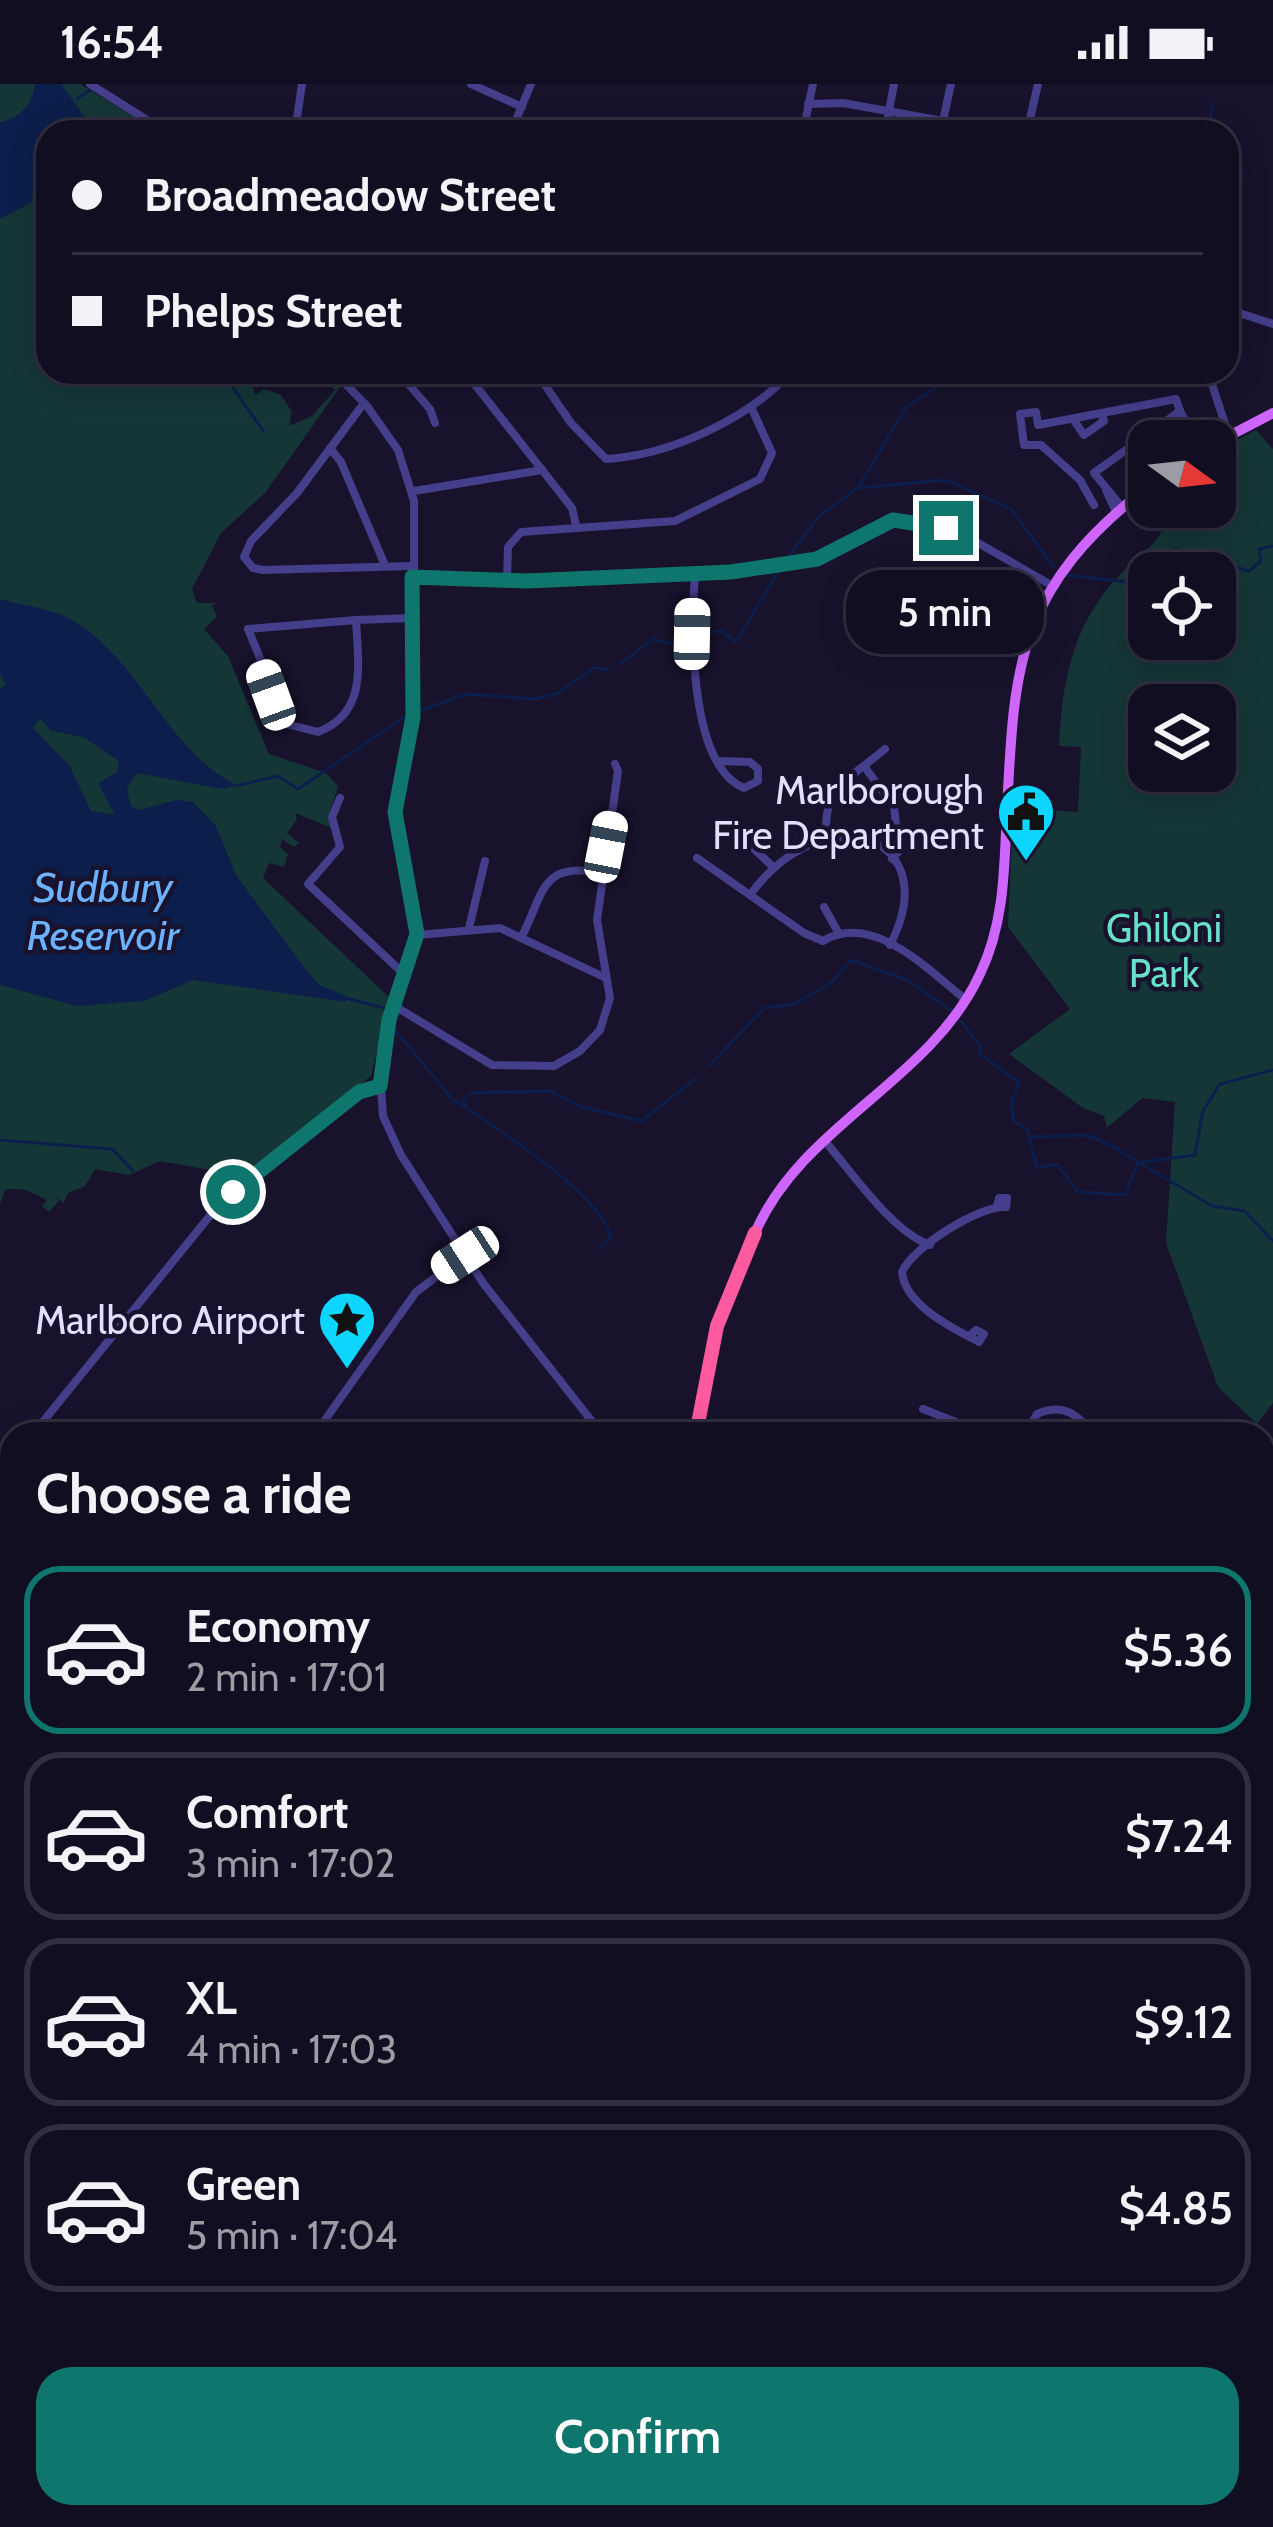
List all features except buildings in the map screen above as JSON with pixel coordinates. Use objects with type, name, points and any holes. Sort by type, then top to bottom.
[{"type":"highway","points":[[698,1422],[710,1351],[754,1233]]},
{"type":"main road","points":[[1236,432],[1273,413]]},
{"type":"main road","points":[[754,1233],[783,1184],[917,1059],[966,1000],[999,920],[1016,685],[1028,631],[1051,585],[1128,502]]},
{"type":"street","points":[[90,84],[147,120]]},
{"type":"street","points":[[297,120],[302,84]]},
{"type":"street","points":[[471,84],[522,107]]},
{"type":"street","points":[[516,120],[531,84]]},
{"type":"street","points":[[805,120],[813,84]]},
{"type":"street","points":[[887,120],[894,84]]},
{"type":"street","points":[[943,120],[951,84]]},
{"type":"street","points":[[1030,120],[1038,84]]},
{"type":"street","points":[[808,104],[889,110],[934,120]]},
{"type":"street","points":[[1239,313],[1273,324]]},
{"type":"street","points":[[408,384],[430,409],[435,423]]},
{"type":"street","points":[[475,384],[572,508],[576,525]]},
{"type":"street","points":[[544,384],[571,423],[606,459],[706,431],[752,409],[778,384]]},
{"type":"street","points":[[1211,384],[1218,420]]},
{"type":"street","points":[[347,385],[404,459],[414,491],[413,717],[395,812],[417,934],[393,1005],[380,1086],[392,1140],[465,1255],[591,1420]]},
{"type":"street","points":[[1038,425],[1176,399],[1185,420]]},
{"type":"street","points":[[364,403],[251,541],[247,565],[263,570],[384,563],[411,571],[507,580],[695,574],[806,562],[883,523],[904,519],[966,536],[1051,585]]},
{"type":"street","points":[[507,580],[508,547],[521,532],[675,521],[760,479],[772,453],[752,409]]},
{"type":"street","points":[[1080,480],[1180,411]]},
{"type":"street","points":[[1041,445],[1024,446],[1020,414],[1036,412],[1041,445],[1080,480],[1094,505]]},
{"type":"street","points":[[1072,419],[1084,435],[1104,422],[1102,415]]},
{"type":"street","points":[[330,448],[341,461],[384,563]]},
{"type":"street","points":[[414,491],[543,470]]},
{"type":"street","points":[[1094,473],[1119,509]]},
{"type":"street","points":[[695,574],[693,679],[720,761],[735,785],[744,788],[760,776],[750,761],[729,757],[720,761]]},
{"type":"street","points":[[356,620],[358,683],[352,708],[318,732],[287,724],[248,629],[356,620],[412,618]]},
{"type":"street","points":[[827,836],[827,800],[885,749]]},
{"type":"street","points":[[393,1005],[492,1065],[554,1066],[580,1051],[607,1021],[597,920],[619,771],[615,764]]},
{"type":"street","points":[[864,766],[897,817],[899,851],[891,860]]},
{"type":"street","points":[[340,798],[332,818],[340,847],[308,884],[406,975]]},
{"type":"street","points":[[750,895],[771,865],[800,844],[827,836],[861,837],[891,860],[907,899],[890,945]]},
{"type":"street","points":[[752,847],[771,865]]},
{"type":"street","points":[[697,858],[816,940],[860,931],[890,945],[966,1000]]},
{"type":"street","points":[[469,928],[485,861]]},
{"type":"street","points":[[521,938],[551,877],[568,868],[602,873]]},
{"type":"street","points":[[824,907],[838,932]]},
{"type":"street","points":[[417,934],[500,928],[606,978]]},
{"type":"street","points":[[43,1422],[217,1208],[359,1092],[380,1086]]},
{"type":"street","points":[[824,1141],[872,1199],[916,1240],[930,1245]]},
{"type":"street","points":[[914,1253],[955,1223],[997,1205]]},
{"type":"street","points":[[916,1240],[904,1267],[904,1285],[954,1333],[969,1336]]},
{"type":"street","points":[[324,1422],[416,1292],[465,1255]]},
{"type":"street","points":[[1032,1422],[1037,1414],[1055,1408],[1072,1412],[1082,1422]]},
{"type":"street","points":[[923,1409],[956,1422]]},
{"type":"green space","points":[[0,84],[80,84],[140,120],[36,120],[36,384],[252,384],[255,395],[264,389],[281,395],[292,412],[289,426],[312,416],[335,390],[328,384],[340,387],[265,493],[221,533],[192,589],[197,603],[219,603],[212,605],[217,617],[204,629],[228,656],[269,754],[326,773],[338,786],[329,815],[332,828],[295,813],[297,819],[287,833],[299,843],[294,847],[282,839],[280,847],[288,854],[284,867],[269,863],[263,878],[390,998],[371,1076],[244,1176],[160,1161],[129,1175],[95,1169],[85,1186],[68,1193],[63,1203],[52,1192],[59,1201],[49,1212],[42,1206],[47,1200],[23,1190],[5,1190],[0,1205]]},
{"type":"green space","name":"Ghiloni Park","points":[[1256,430],[1273,449],[1273,1403],[1259,1422],[1218,1387],[1166,1243],[1175,1102],[1142,1098],[1107,1128],[1104,1116],[1083,1108],[1009,1054],[1070,1009],[1008,927],[1013,808],[1078,812],[1081,747],[1059,746],[1067,678],[1089,616],[1128,567],[1128,660],[1236,660],[1236,552],[1143,552],[1162,528],[1236,528],[1236,440]]},
{"type":"water","points":[[35,84],[61,84],[87,120],[36,120],[36,185],[31,203],[0,219],[0,122],[14,117],[32,98]]},
{"type":"water","name":"Sudbury Reservoir","points":[[0,599],[64,616],[111,651],[189,748],[236,785],[223,789],[136,773],[127,789],[131,806],[139,810],[176,800],[193,802],[216,826],[236,875],[303,966],[319,985],[346,996],[346,1002],[193,980],[144,1001],[77,1006],[0,985],[0,688],[6,685],[0,674]],"holes":[[[40,718],[51,731],[83,737],[119,761],[117,772],[98,783],[115,815],[91,811],[69,765],[33,728]]]},
{"type":"waterway","points":[[77,99],[90,90]]},
{"type":"waterway","points":[[1210,120],[1213,104]]},
{"type":"waterway","points":[[1239,169],[1243,174],[1239,185]]},
{"type":"waterway","points":[[230,384],[264,432]]},
{"type":"waterway","points":[[786,560],[819,516],[858,488],[906,407],[942,384]]},
{"type":"waterway","points":[[858,488],[946,480],[1011,509],[1053,566]]},
{"type":"waterway","points":[[1236,567],[1249,571],[1261,561],[1259,549],[1273,546]]},
{"type":"waterway","points":[[1172,552],[1185,552]]},
{"type":"waterway","points":[[699,648],[711,632],[722,631],[736,642],[778,572]]},
{"type":"waterway","points":[[1067,575],[1128,582]]},
{"type":"waterway","points":[[621,663],[653,639],[687,648]]},
{"type":"waterway","points":[[421,710],[467,694],[535,699],[558,693],[594,668],[609,670]]},
{"type":"waterway","points":[[236,786],[278,776],[298,789],[405,717]]},
{"type":"waterway","points":[[709,1066],[764,1008],[795,1004],[831,983],[851,960],[907,980],[951,1010]]},
{"type":"waterway","points":[[346,998],[384,1008]]},
{"type":"waterway","points":[[961,1021],[980,1046],[980,1054],[1019,1082],[1012,1101],[1013,1120],[1028,1130],[1037,1168],[1057,1164],[1078,1192],[1125,1195],[1138,1163],[1195,1155],[1203,1111],[1220,1084],[1273,1070]]},
{"type":"waterway","points":[[395,1030],[453,1100],[467,1108],[463,1101],[470,1093],[550,1091],[581,1107],[642,1121],[695,1079]]},
{"type":"waterway","points":[[468,1109],[550,1168],[590,1204],[611,1238],[600,1249]]},
{"type":"waterway","points":[[1033,1137],[1087,1135],[1212,1206],[1245,1211],[1273,1241]]},
{"type":"waterway","points":[[0,1140],[112,1149],[133,1171]]},
{"type":"place","name":"Marlborough Fire Department","points":[[1026,863]]},
{"type":"place","name":"Marlboro Airport","points":[[347,1371]]},
{"type":"route","points":[[233,1192],[359,1092],[380,1086],[389,1020],[416,950],[414,907],[395,812],[413,717],[412,577],[526,581],[731,572],[817,559],[893,520],[925,521],[946,528]]}]
